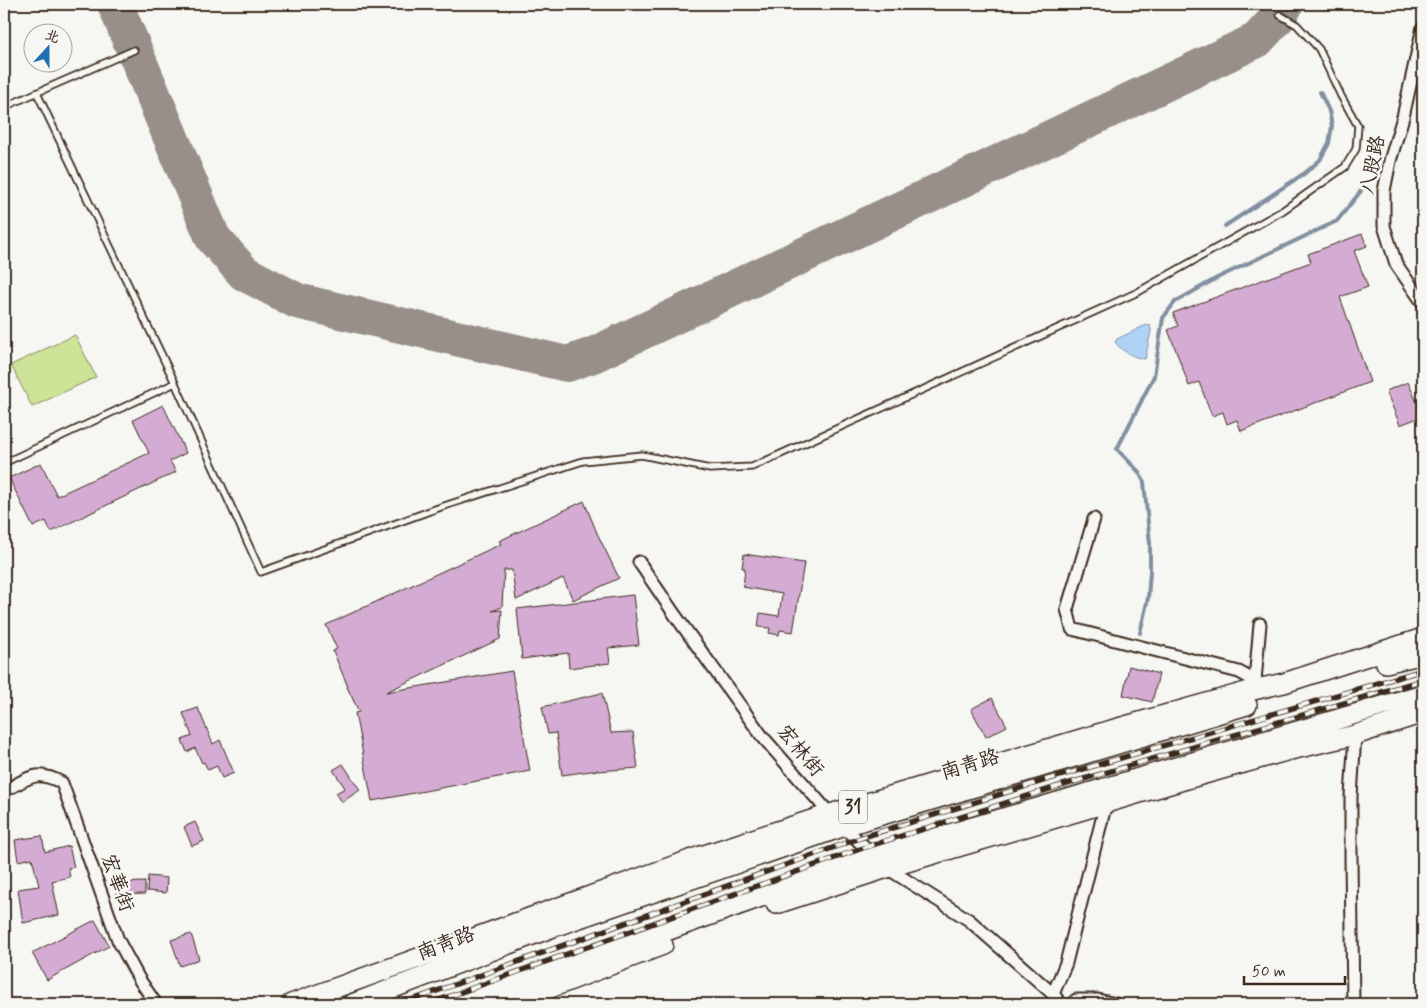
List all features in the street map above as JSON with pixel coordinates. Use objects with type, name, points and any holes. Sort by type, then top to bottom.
[{"type":"main road","name":"31","points":[[291,1004],[698,857],[836,821],[1111,730],[1260,684],[1332,668],[1423,638]]},
{"type":"main road","name":"南青路","points":[[1332,668],[1423,654]]},
{"type":"main road","name":"南青路","points":[[352,1004],[836,821],[1401,658]]},
{"type":"main road","points":[[463,1004],[568,965],[881,862],[1423,694]]},
{"type":"main road","points":[[1311,745],[1381,706]]},
{"type":"main road","points":[[508,1004],[881,862],[1106,803],[1277,753],[1355,735],[1423,713]]},
{"type":"main road","name":"南青路","points":[[556,926],[698,857]]},
{"type":"main road","points":[[568,965],[715,925]]},
{"type":"street","name":"八股路","points":[[1423,27],[1384,191],[1384,226],[1396,264],[1423,303]]},
{"type":"street","points":[[1094,520],[1067,609],[1072,629],[1239,672],[1260,684],[1260,624]]},
{"type":"street","name":"宏林街","points":[[639,562],[762,736],[836,821],[881,862],[969,920],[1053,994],[1061,1004]]},
{"type":"street","points":[[1353,1004],[1351,796],[1355,735]]},
{"type":"street","name":"宏華街","points":[[4,791],[37,775],[49,776],[62,783],[118,940],[139,979],[156,1004]]},
{"type":"street","points":[[1053,994],[1066,963],[1106,803]]},
{"type":"street","points":[[1072,1004],[1076,1000],[1098,1000],[1116,1004]]},
{"type":"lane","points":[[37,93],[175,383],[261,572],[441,507],[583,461],[642,455],[710,469],[752,467],[1138,292],[1282,211],[1345,167],[1356,149],[1358,126],[1341,96],[1320,49],[1297,25],[1280,15]]},
{"type":"lane","points":[[4,107],[134,50]]},
{"type":"lane","points":[[4,462],[175,383]]},
{"type":"green space","points":[[75,335],[96,377],[32,407],[11,365]]},
{"type":"water","points":[[1150,325],[1151,331],[1145,359],[1128,354],[1115,342],[1117,339]]},
{"type":"building","points":[[1362,234],[1367,246],[1354,251],[1368,287],[1340,297],[1370,382],[1241,431],[1237,420],[1227,424],[1223,412],[1212,416],[1199,382],[1189,386],[1168,330],[1178,326],[1173,313],[1311,262],[1308,254]]},
{"type":"building","points":[[1408,382],[1423,416],[1400,425],[1386,391]]},
{"type":"building","points":[[163,405],[186,453],[170,461],[176,472],[51,532],[46,521],[33,527],[9,478],[41,463],[57,496],[149,453],[133,420]]},
{"type":"building","points":[[584,501],[619,578],[573,600],[563,578],[516,600],[512,570],[504,570],[502,607],[492,611],[502,610],[500,639],[386,692],[512,671],[530,771],[372,801],[355,713],[359,712],[333,651],[337,649],[326,625],[501,544],[499,541]]},
{"type":"building","points":[[744,554],[804,563],[793,632],[780,630],[779,635],[769,633],[770,628],[758,627],[760,613],[779,616],[782,594],[743,587],[745,568],[742,568]]},
{"type":"building","points":[[633,595],[639,645],[608,648],[610,663],[569,668],[568,653],[522,659],[517,609]]},
{"type":"building","points":[[1129,666],[1159,674],[1152,702],[1123,695]]},
{"type":"building","points":[[602,693],[611,733],[633,732],[638,768],[598,770],[562,775],[556,733],[548,734],[542,707]]},
{"type":"building","points":[[992,698],[1007,726],[986,737],[971,709]]},
{"type":"building","points":[[198,708],[213,744],[220,740],[234,773],[222,778],[217,766],[208,770],[204,762],[202,763],[195,748],[187,752],[182,740],[192,736],[183,713]]},
{"type":"building","points":[[343,764],[360,790],[342,802],[336,793],[345,788],[333,770]]},
{"type":"building","points":[[195,822],[204,841],[192,846],[184,827]]},
{"type":"building","points":[[42,836],[45,852],[69,846],[74,867],[68,868],[70,877],[52,881],[59,915],[23,923],[18,889],[39,886],[32,858],[18,861],[15,840]]},
{"type":"building","points":[[148,876],[167,878],[166,893],[147,891]]},
{"type":"building","points":[[145,882],[145,894],[117,895],[117,883]]},
{"type":"building","points":[[95,920],[109,946],[47,980],[32,953]]},
{"type":"building","points":[[191,934],[199,959],[180,966],[171,940]]},
{"type":"waterway","points":[[1225,226],[1305,173],[1320,160],[1329,143],[1332,126],[1329,111],[1320,92]]},
{"type":"waterway","points":[[1140,633],[1148,598],[1150,571],[1150,544],[1144,482],[1139,472],[1117,449],[1154,376],[1163,318],[1175,302],[1217,278],[1337,221],[1361,191]]},
{"type":"taxiway","points":[[115,4],[213,238],[244,273],[297,301],[567,364],[593,355],[1257,40],[1280,15],[1286,4]]},
{"type":"railway","points":[[401,1004],[860,838],[1049,779],[1423,670]]},
{"type":"railway","points":[[428,1004],[860,849],[1053,788],[1423,680]]}]
